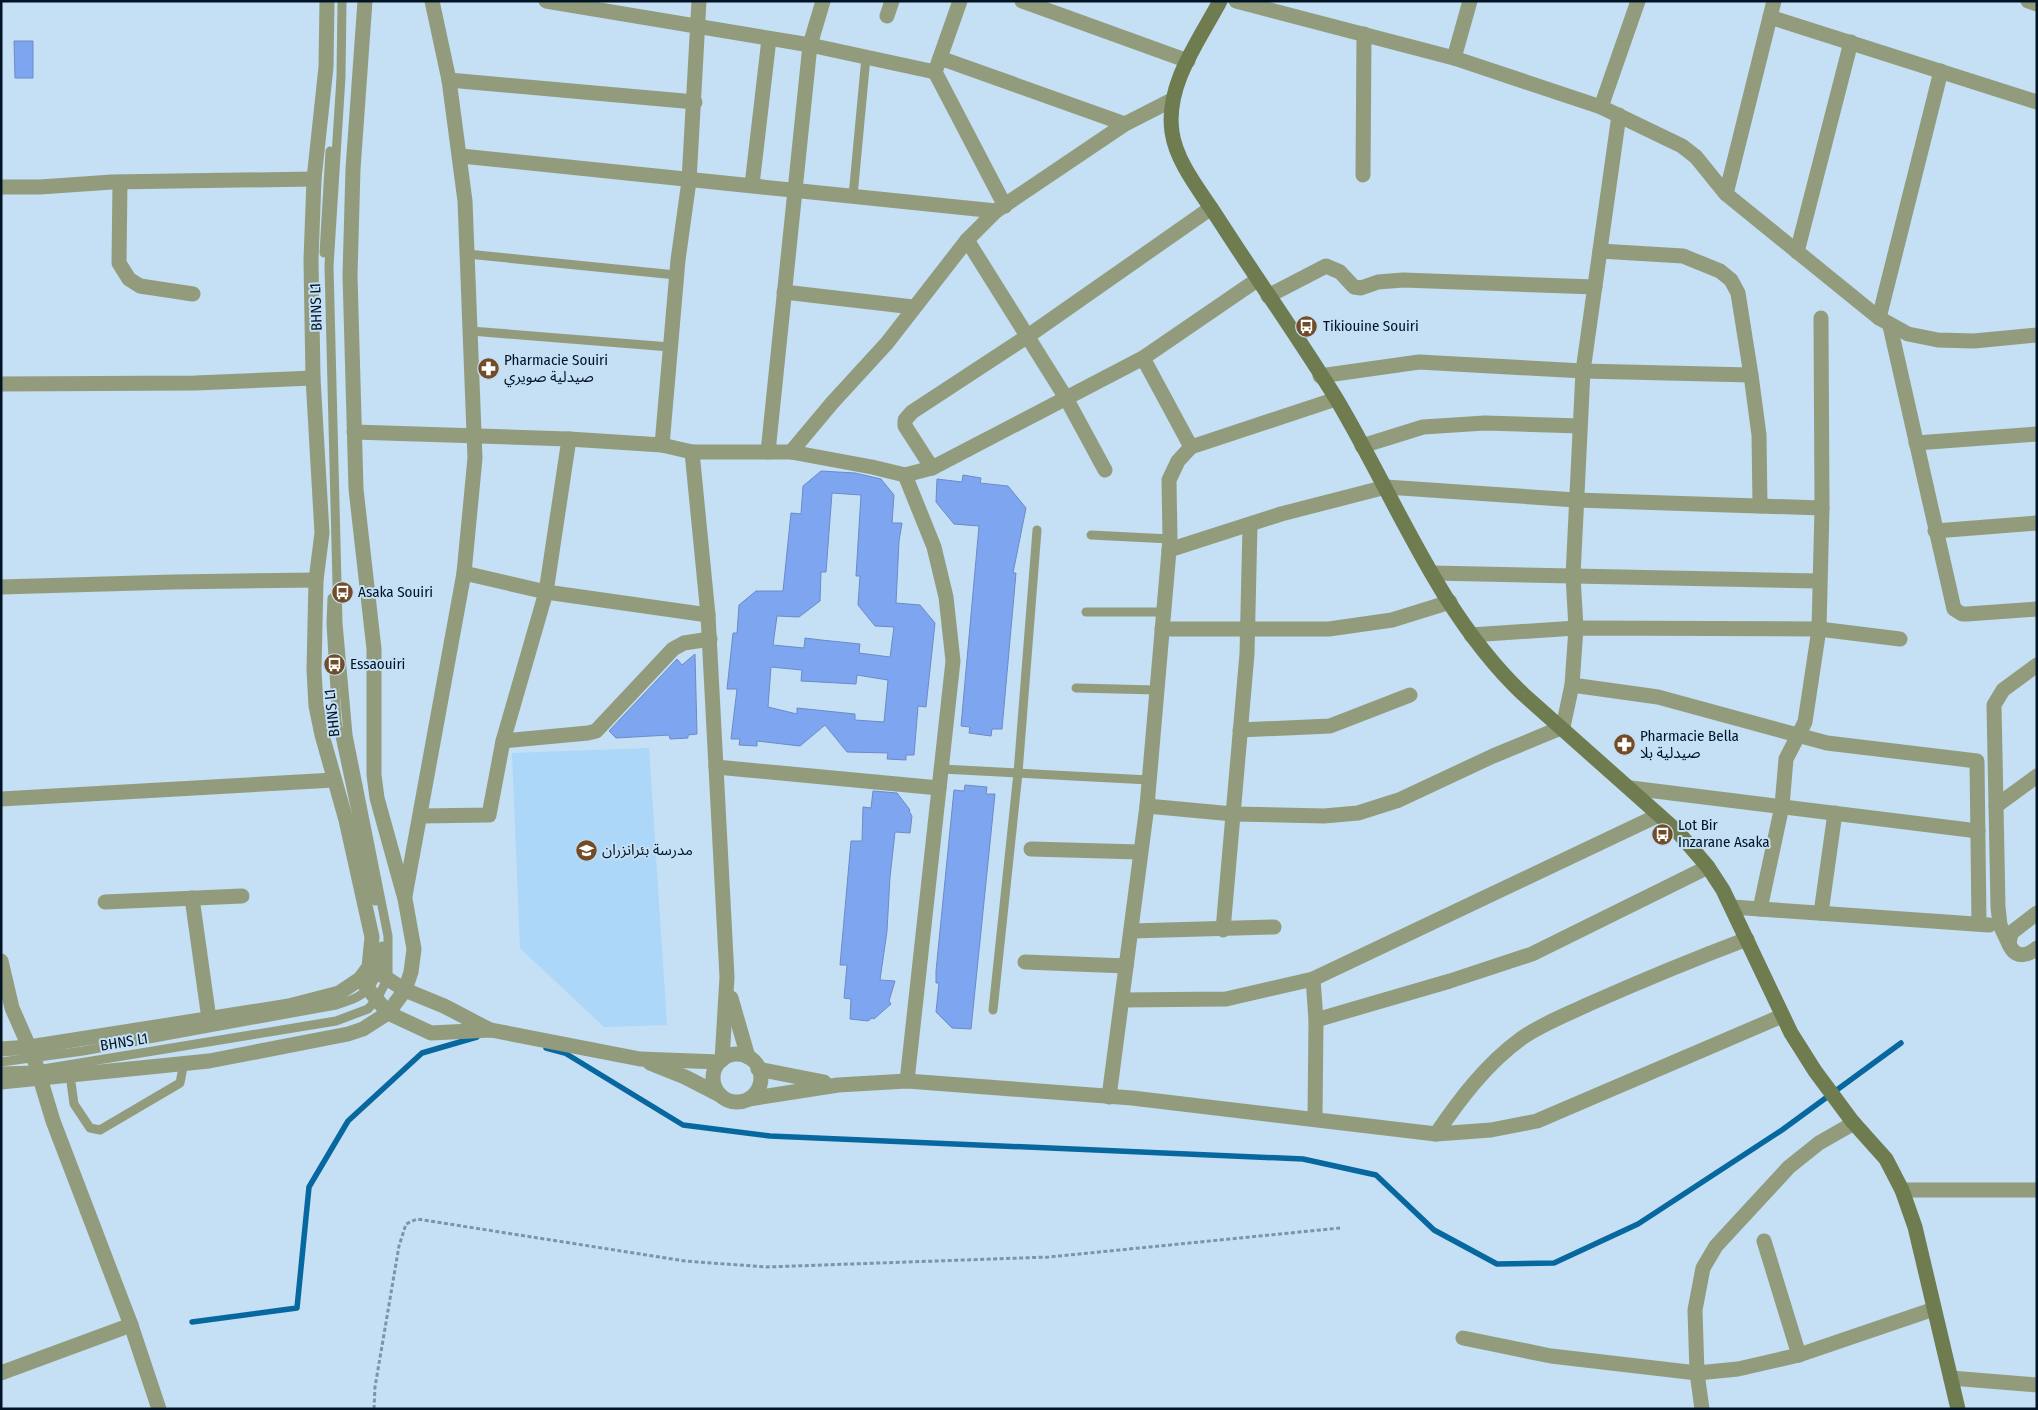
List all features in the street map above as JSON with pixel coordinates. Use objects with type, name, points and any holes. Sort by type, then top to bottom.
[{"type":"street","points":[[327,1],[326,67],[314,179],[311,260],[313,378],[322,533],[316,580],[314,652],[316,706],[346,820],[371,930],[373,981],[388,1013],[431,1033],[492,1030],[640,1059],[721,1061],[739,1054],[748,1057]]},
{"type":"street","points":[[1,1048],[35,1063],[70,1074],[209,1061],[348,1034],[370,1026],[388,1013],[405,990],[412,972],[414,949],[405,899],[377,798],[374,775],[374,649],[356,489],[350,275],[351,222],[365,1]]},
{"type":"street","points":[[405,899],[464,573],[475,458],[468,254],[461,156],[449,80],[432,1]]},
{"type":"street","points":[[546,1],[810,45],[935,72]]},
{"type":"street","points":[[662,445],[676,275],[689,181],[700,28],[700,1]]},
{"type":"street","points":[[768,452],[793,190],[810,45],[823,1]]},
{"type":"street","points":[[887,16],[892,1]]},
{"type":"street","points":[[960,1],[935,72],[1000,209]]},
{"type":"street","points":[[1022,1],[1188,61]]},
{"type":"street","points":[[1220,1],[1176,86],[1172,100],[1172,134],[1177,150],[1211,208],[1336,399],[1432,573],[1471,635],[1504,676],[1677,831],[1708,867],[1732,907],[1782,1016],[1815,1071],[1853,1122],[1886,1160],[1902,1190],[1915,1227],[1958,1409]]},
{"type":"street","points":[[1236,1],[1454,58],[1601,107],[1682,146],[1696,156],[1726,194],[1884,322],[1908,334],[1938,340],[1974,341],[2037,335]]},
{"type":"street","points":[[1454,58],[1470,1]]},
{"type":"street","points":[[1601,107],[1638,1]]},
{"type":"street","points":[[1726,194],[1774,1]]},
{"type":"street","points":[[2028,1],[2037,4]]},
{"type":"street","points":[[1770,16],[2037,102]]},
{"type":"street","points":[[1362,175],[1364,34]]},
{"type":"street","points":[[752,185],[769,39]]},
{"type":"street","points":[[1797,252],[1851,42]]},
{"type":"street","points":[[940,58],[1125,124]]},
{"type":"street","points":[[1941,71],[1884,322],[1916,443],[1952,604],[1957,612],[1967,614],[2037,609]]},
{"type":"street","points":[[449,80],[694,102]]},
{"type":"street","points":[[791,452],[832,403],[887,343],[913,307],[967,240],[1000,209],[1125,124],[1172,100]]},
{"type":"street","points":[[1563,727],[1572,685],[1576,628],[1573,576],[1583,371],[1619,115]]},
{"type":"street","points":[[461,156],[689,181],[752,185],[1000,209]]},
{"type":"street","points":[[1,187],[40,187],[120,182],[314,179]]},
{"type":"street","points":[[120,182],[119,263],[129,279],[140,286],[193,294]]},
{"type":"street","points":[[932,468],[905,426],[905,420],[912,412],[1028,336],[1211,208]]},
{"type":"street","points":[[967,240],[1066,398],[1105,470]]},
{"type":"street","points":[[1600,251],[1683,256],[1720,271],[1731,280],[1738,294],[1759,435],[1760,506]]},
{"type":"street","points":[[1268,296],[1326,266],[1340,272],[1354,287],[1361,288],[1378,282],[1403,280],[1595,287]]},
{"type":"street","points":[[354,432],[475,434],[569,439],[662,445],[692,452],[791,452],[904,475],[932,468],[1143,358],[1257,280]]},
{"type":"street","points":[[784,292],[913,307]]},
{"type":"street","points":[[1760,909],[1782,806],[1786,759],[1805,722],[1819,629],[1822,508],[1822,318]]},
{"type":"street","points":[[1143,358],[1191,447]]},
{"type":"street","points":[[1320,376],[1419,362],[1583,371],[1751,375]]},
{"type":"street","points":[[1,384],[195,383],[313,378]]},
{"type":"street","points":[[1109,1097],[1147,806],[1170,544],[1169,480],[1178,461],[1191,447],[1336,399]]},
{"type":"street","points":[[1362,446],[1423,427],[1485,422],[1580,426]]},
{"type":"street","points":[[1916,443],[2037,434]]},
{"type":"street","points":[[420,816],[489,815],[503,741],[546,592],[569,439]]},
{"type":"street","points":[[692,452],[710,639],[727,977],[721,1061],[713,1078],[720,1095]]},
{"type":"street","points":[[904,475],[934,547],[946,597],[953,661],[907,1081]]},
{"type":"street","points":[[1170,544],[1250,525],[1281,514],[1386,488],[1576,500],[1822,508]]},
{"type":"street","points":[[1935,531],[2037,523]]},
{"type":"street","points":[[1223,930],[1248,630],[1250,525]]},
{"type":"street","points":[[464,573],[546,592],[708,615]]},
{"type":"street","points":[[1432,573],[1819,581]]},
{"type":"street","points":[[1,588],[173,582],[316,580]]},
{"type":"street","points":[[1162,629],[1329,630],[1392,620],[1450,602]]},
{"type":"street","points":[[1471,635],[1576,628],[1819,629],[1900,639]]},
{"type":"street","points":[[503,741],[596,731],[673,649],[684,643],[710,639]]},
{"type":"street","points":[[2037,665],[2003,690],[1994,705],[1998,907],[2000,925],[2008,944],[2015,954],[2026,955],[2037,948]]},
{"type":"street","points":[[1572,685],[1658,697],[1827,743],[1977,761],[1979,924]]},
{"type":"street","points":[[1240,730],[1330,726],[1410,695]]},
{"type":"street","points":[[1147,806],[1233,814],[1324,816],[1358,813],[1399,800],[1493,756],[1563,727]]},
{"type":"street","points":[[716,767],[939,788]]},
{"type":"street","points":[[1996,806],[2037,776]]},
{"type":"street","points":[[1,799],[334,780]]},
{"type":"street","points":[[1631,788],[1978,831]]},
{"type":"street","points":[[1821,913],[1835,813]]},
{"type":"street","points":[[1122,1000],[1226,999],[1313,979],[1659,815]]},
{"type":"street","points":[[1031,849],[1140,852]]},
{"type":"street","points":[[1316,1020],[1450,982],[1532,954],[1708,867]]},
{"type":"street","points":[[104,902],[242,896]]},
{"type":"street","points":[[192,898],[209,1019]]},
{"type":"street","points":[[1732,907],[2000,925]]},
{"type":"street","points":[[2008,944],[2011,933],[2037,914]]},
{"type":"street","points":[[1131,931],[1274,928]]},
{"type":"street","points":[[1436,1134],[1460,1098],[1498,1058],[1536,1028],[1655,974],[1747,939]]},
{"type":"street","points":[[1,961],[12,1008],[35,1063],[53,1121],[131,1326],[159,1409]]},
{"type":"street","points":[[1025,962],[1126,966]]},
{"type":"street","points":[[727,977],[748,1057],[758,1069],[759,1086],[749,1099]]},
{"type":"street","points":[[1313,979],[1316,1020],[1315,1118]]},
{"type":"street","points":[[1,1082],[35,1063],[209,1019],[263,1011],[308,1001],[340,993],[373,981],[405,990],[444,1006],[492,1030]]},
{"type":"street","points":[[640,1059],[685,1077],[734,1102],[838,1085],[907,1081],[1109,1097],[1315,1118],[1436,1134],[1491,1130],[1537,1121],[1782,1016]]},
{"type":"street","points":[[758,1069],[838,1085]]},
{"type":"street","points":[[1702,1409],[1697,1373],[1695,1310],[1698,1286],[1703,1268],[1716,1246],[1790,1166],[1819,1143],[1853,1122]]},
{"type":"street","points":[[1902,1190],[2037,1190]]},
{"type":"street","points":[[1764,1242],[1798,1355]]},
{"type":"street","points":[[1463,1338],[1551,1356],[1697,1373],[1738,1369],[1798,1355],[1934,1309]]},
{"type":"street","points":[[1,1373],[131,1326]]},
{"type":"street","points":[[1951,1378],[2037,1385]]},
{"type":"lane","name":"BHNS L1","points":[[1,1062],[35,1063],[336,1021],[368,1009],[373,981],[382,954],[382,936],[337,722],[331,624],[333,585],[324,262],[325,206],[337,82],[338,1]]},
{"type":"lane","name":"BHNS L1","points":[[1,1071],[83,1051],[336,1005],[360,996],[373,981],[388,936],[348,735],[338,623],[329,266],[341,77],[342,1]]},
{"type":"lane","points":[[854,196],[866,57]]},
{"type":"lane","points":[[468,254],[676,275]]},
{"type":"lane","points":[[471,331],[670,347]]},
{"type":"lane","points":[[993,1010],[1018,773],[1037,530]]},
{"type":"lane","points":[[1091,535],[1170,544]]},
{"type":"lane","points":[[1086,612],[1163,612]]},
{"type":"lane","points":[[1076,688],[1157,690]]},
{"type":"lane","points":[[942,769],[1149,780]]},
{"type":"lane","points":[[70,1074],[74,1104],[90,1128],[100,1130],[173,1089],[180,1083],[184,1062]]},
{"type":"path","points":[[374,1409],[375,1387],[399,1246],[406,1224],[417,1219],[685,1261],[766,1267],[1049,1256],[1340,1228]]},
{"type":"shaded area","name":"مدرسة بئرانزران","points":[[649,748],[667,1025],[604,1027],[520,948],[512,753]]},
{"type":"building","points":[[14,41],[33,41],[33,78],[15,78]]},
{"type":"building","points":[[821,471],[855,473],[881,479],[894,495],[892,523],[902,523],[899,541],[896,603],[920,605],[935,623],[926,707],[918,706],[914,755],[906,755],[906,760],[887,759],[888,753],[847,752],[825,725],[800,746],[757,741],[757,746],[739,745],[740,739],[731,739],[737,689],[727,689],[733,633],[737,633],[739,605],[756,591],[783,591],[791,513],[801,514],[803,486]],"holes":[[[832,493],[861,495],[856,576],[860,576],[858,605],[875,626],[894,627],[890,657],[859,653],[860,644],[805,638],[804,648],[773,645],[777,616],[799,617],[820,601],[821,572],[826,572]],[[771,667],[802,670],[801,681],[856,684],[857,675],[888,680],[884,722],[855,720],[855,714],[797,708],[797,714],[768,707]]]},
{"type":"building","points":[[963,475],[981,478],[980,483],[1008,486],[1026,508],[1013,573],[1016,573],[1002,729],[992,729],[991,736],[969,733],[970,727],[961,726],[979,526],[954,524],[936,502],[937,479],[962,482]]},
{"type":"building","points":[[695,654],[697,734],[688,735],[688,738],[670,739],[669,735],[616,738],[609,731],[677,659],[682,665]]},
{"type":"building","points":[[965,785],[987,787],[986,794],[995,794],[971,1029],[952,1028],[936,1012],[939,983],[936,983],[936,971],[954,790],[964,791]]},
{"type":"building","points":[[873,791],[897,793],[910,810],[912,816],[910,833],[895,832],[887,931],[880,980],[895,981],[889,1001],[891,1004],[874,1019],[872,1018],[868,1021],[850,1019],[851,999],[844,998],[847,965],[840,965],[851,841],[862,841],[863,807],[871,808]]},
{"type":"waterway","points":[[192,1322],[297,1308],[309,1187],[348,1121],[422,1053],[477,1037]]},
{"type":"waterway","points":[[546,1048],[565,1053],[683,1125],[770,1136],[1303,1159],[1376,1175],[1434,1230],[1497,1264],[1554,1263],[1638,1224],[1782,1130],[1901,1043]]},
{"type":"place","name":"Tikiouine Souiri","points":[[1307,326]]},
{"type":"place","name":"Pharmacie Souiri صيدلية صويري","points":[[488,369]]},
{"type":"place","name":"Asaka Souiri","points":[[342,592]]},
{"type":"place","name":"Essaouiri","points":[[334,664]]},
{"type":"place","name":"Pharmacie Bella صيدلية بلا","points":[[1624,745]]},
{"type":"place","name":"Lot Bir Inzarane Asaka","points":[[1662,834]]},
{"type":"place","name":"مدرسة بئرانزران","points":[[586,850]]}]
